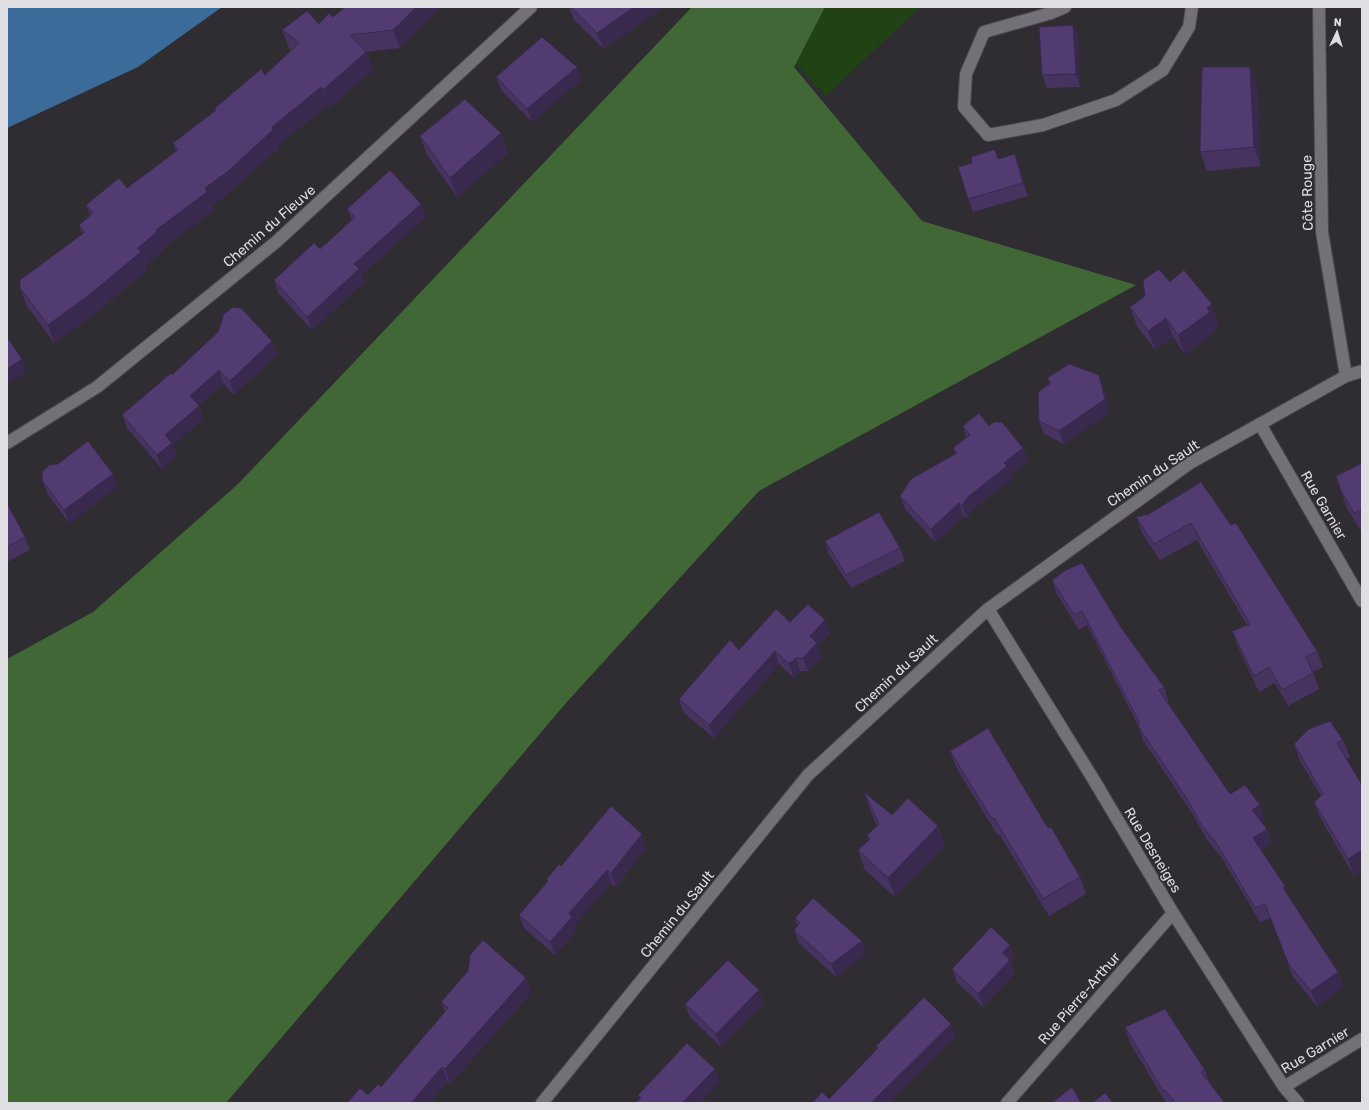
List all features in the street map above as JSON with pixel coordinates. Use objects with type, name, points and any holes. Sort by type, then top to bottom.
[{"type":"street","name":"Chemin du Fleuve","points":[[7,443],[97,387],[276,242],[531,7]]},
{"type":"street","points":[[1065,7],[1052,13],[984,32],[966,74],[964,107],[988,135],[1043,125],[1116,100],[1162,70],[1189,27],[1192,7]]},
{"type":"street","name":"Côte Rouge","points":[[1319,7],[1322,232],[1346,376]]},
{"type":"street","name":"Chemin du Sault","points":[[542,1103],[808,775],[988,609],[1190,463],[1346,376],[1362,371]]},
{"type":"street","name":"Rue Garnier","points":[[1260,424],[1362,601]]},
{"type":"street","name":"Rue Desneiges","points":[[988,609],[1092,777],[1173,913],[1284,1087],[1298,1103]]},
{"type":"street","name":"Rue Pierre-Arthur","points":[[1007,1103],[1173,913]]},
{"type":"street","name":"Rue Garnier","points":[[1284,1087],[1362,1039]]},
{"type":"green space","points":[[692,7],[825,7],[794,67],[922,221],[1136,285],[759,491],[566,703],[226,1103],[7,1103],[7,659],[93,612],[238,484]]},
{"type":"green space","points":[[819,7],[920,7],[826,96],[778,45]]},
{"type":"water","points":[[7,7],[222,7],[138,67],[7,128]]},
{"type":"building","points":[[345,7],[416,7],[393,30],[350,35],[366,52],[323,90],[321,87],[272,127],[273,130],[226,173],[205,188],[207,192],[156,230],[157,232],[138,248],[141,252],[89,295],[48,325],[20,288],[20,280],[85,232],[79,225],[93,213],[86,205],[119,178],[127,188],[178,150],[173,143],[216,110],[215,108],[261,69],[265,75],[299,43],[282,30],[307,11],[319,24],[329,13],[333,17]]},
{"type":"building","points":[[571,7],[634,7],[597,33]]},
{"type":"building","points":[[1073,25],[1076,74],[1042,75],[1039,27]]},
{"type":"building","points":[[542,37],[577,67],[527,109],[496,77]]},
{"type":"building","points":[[1202,67],[1250,67],[1254,147],[1200,152]]},
{"type":"building","points":[[465,99],[501,133],[450,178],[420,136]]},
{"type":"building","points":[[995,149],[998,159],[1015,154],[1023,183],[968,199],[958,167],[972,163],[971,157]]},
{"type":"building","points":[[390,170],[421,204],[354,264],[359,269],[307,317],[274,280],[314,243],[320,249],[355,217],[347,209]]},
{"type":"building","points":[[1159,269],[1170,282],[1184,270],[1212,304],[1207,308],[1210,312],[1178,335],[1166,318],[1148,331],[1130,307],[1145,296],[1143,280]]},
{"type":"building","points":[[233,307],[241,308],[272,341],[230,381],[219,370],[190,396],[199,406],[165,435],[172,443],[157,455],[122,415],[171,373],[172,375],[218,332],[224,314]]},
{"type":"building","points":[[7,337],[22,359],[7,369]]},
{"type":"building","points":[[1069,364],[1099,375],[1105,399],[1059,431],[1039,421],[1038,392],[1051,383],[1047,378]]},
{"type":"building","points":[[979,413],[989,426],[994,422],[1002,422],[1023,448],[1004,463],[1007,466],[969,496],[962,505],[959,503],[931,529],[900,496],[911,479],[957,453],[953,448],[970,435],[963,426]]},
{"type":"building","points":[[88,441],[113,474],[64,510],[42,480],[42,472],[49,465],[58,464]]},
{"type":"building","points":[[1362,463],[1362,509],[1354,513],[1341,491],[1336,476]]},
{"type":"building","points":[[1201,482],[1231,525],[1236,523],[1317,651],[1306,657],[1313,673],[1282,690],[1269,667],[1254,676],[1232,631],[1250,624],[1191,523],[1154,544],[1136,517],[1149,514]]},
{"type":"building","points":[[7,503],[25,537],[7,547]]},
{"type":"building","points":[[879,512],[900,548],[846,575],[825,541]]},
{"type":"building","points":[[1082,563],[1122,629],[1164,687],[1159,690],[1230,794],[1245,785],[1260,805],[1252,810],[1267,829],[1253,838],[1285,886],[1283,888],[1338,972],[1311,991],[1288,963],[1265,904],[1255,908],[1217,844],[1202,826],[1187,799],[1138,726],[1140,724],[1082,611],[1074,615],[1052,580],[1066,570]]},
{"type":"building","points":[[808,604],[825,620],[810,636],[817,643],[803,658],[796,658],[789,664],[775,651],[709,725],[679,699],[730,640],[739,650],[776,609],[790,622]]},
{"type":"building","points":[[1330,721],[1343,740],[1337,743],[1362,785],[1362,850],[1348,859],[1314,802],[1323,794],[1294,744],[1309,729]]},
{"type":"building","points":[[988,728],[1048,828],[1051,827],[1080,877],[1043,899],[994,818],[992,819],[950,751]]},
{"type":"building","points":[[864,792],[892,815],[908,798],[938,826],[888,878],[858,850],[870,839],[867,835],[879,824]]},
{"type":"building","points":[[611,806],[642,834],[611,873],[607,870],[569,913],[572,917],[550,942],[519,915],[548,881],[546,880],[559,864],[561,866]]},
{"type":"building","points":[[813,898],[862,941],[831,964],[794,930],[800,923],[795,918]]},
{"type":"building","points":[[991,927],[1010,945],[1002,953],[1010,960],[978,994],[952,969]]},
{"type":"building","points":[[483,940],[526,978],[445,1069],[442,1067],[411,1103],[347,1103],[360,1088],[368,1095],[378,1084],[381,1087],[448,1008],[441,1002],[468,971],[470,955]]},
{"type":"building","points":[[728,960],[759,990],[716,1034],[685,1004]]},
{"type":"building","points":[[924,997],[951,1024],[871,1103],[812,1103],[822,1092],[829,1099],[878,1048],[876,1046]]},
{"type":"building","points":[[1165,1009],[1205,1070],[1201,1072],[1225,1103],[1176,1103],[1165,1090],[1163,1091],[1125,1027]]},
{"type":"building","points":[[687,1043],[715,1069],[682,1103],[635,1103],[641,1098],[638,1095]]},
{"type":"building","points":[[1072,1087],[1081,1103],[1052,1103]]},
{"type":"building","points":[[1105,1093],[1113,1103],[1092,1103]]}]
